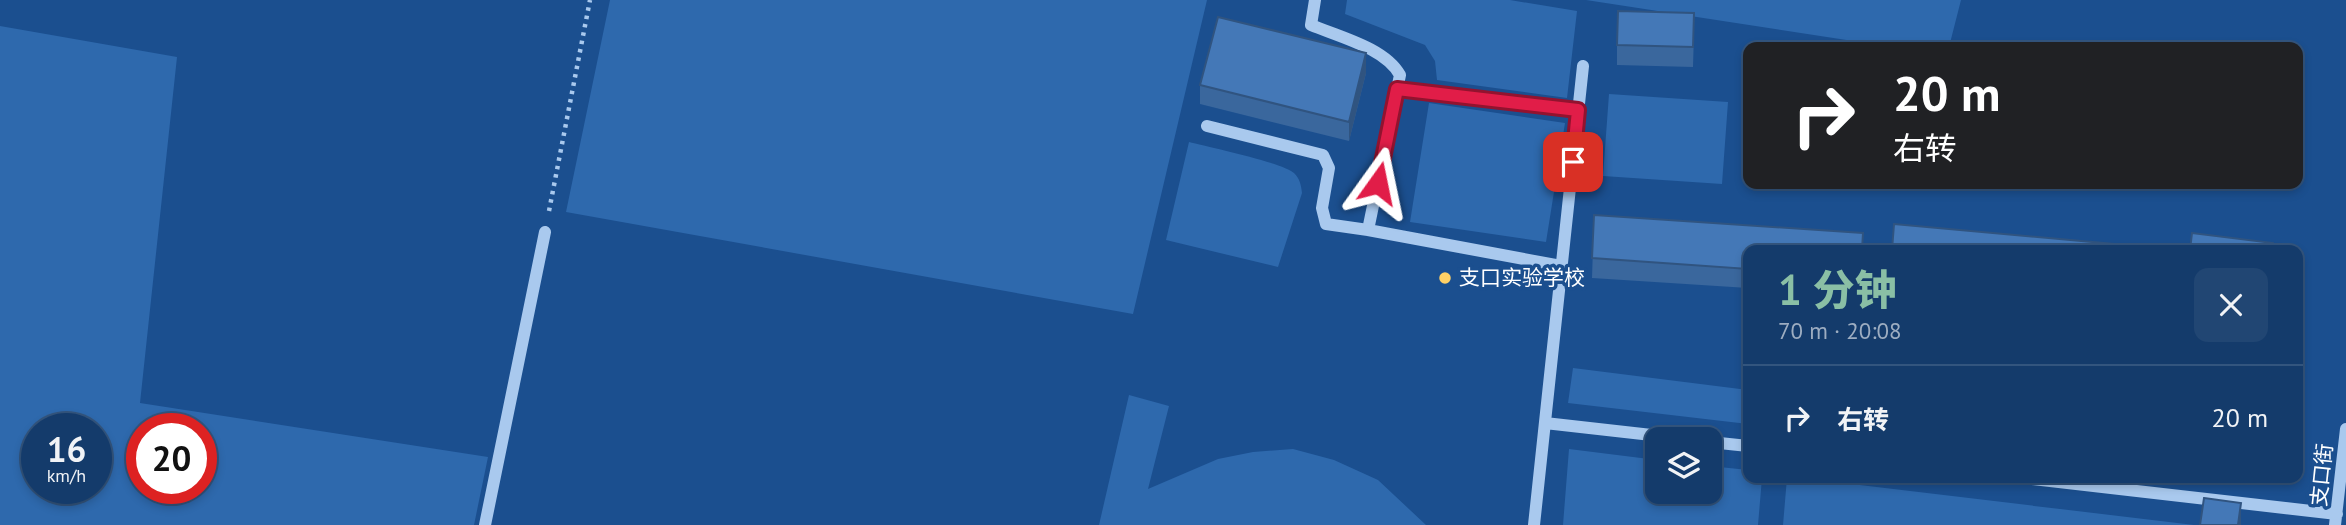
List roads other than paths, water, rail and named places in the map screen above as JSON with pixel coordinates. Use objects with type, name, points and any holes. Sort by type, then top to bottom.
[{"type":"street","points":[[1315,0],[1311,24],[1382,55],[1394,64],[1400,75],[1368,230]]},
{"type":"street","points":[[1534,525],[1583,66]]},
{"type":"street","points":[[1397,89],[1578,110]]},
{"type":"street","points":[[1207,126],[1323,155],[1329,168],[1322,208],[1326,224],[1561,266]]},
{"type":"street","points":[[485,525],[545,232]]},
{"type":"street","points":[[1545,423],[1645,434]]},
{"type":"street","name":"支口街","points":[[2336,519],[2346,429]]},
{"type":"street","points":[[1722,443],[1743,445]]},
{"type":"street","points":[[2061,483],[2336,519]]},
{"type":"place","name":"支口实验学校","points":[[1445,278]]}]
